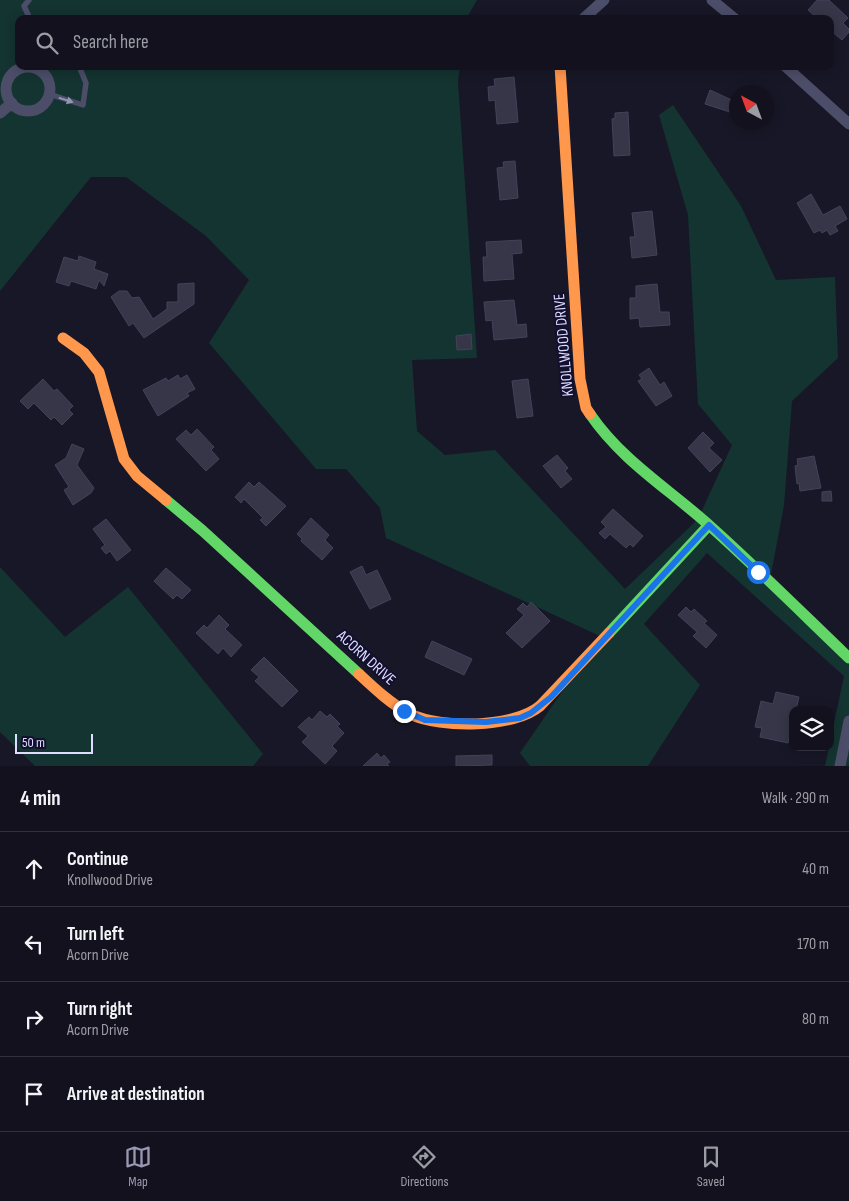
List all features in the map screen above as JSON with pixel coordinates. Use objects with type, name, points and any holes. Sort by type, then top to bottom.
[{"type":"street","points":[[588,15],[604,0]]},
{"type":"street","points":[[712,0],[730,15]]},
{"type":"street","points":[[18,70],[14,72],[8,81],[7,92],[12,103],[18,108],[31,110],[45,103],[49,94],[48,80],[40,70]]},
{"type":"street","name":"KNOLLWOOD DRIVE","points":[[560,70],[583,398],[594,422],[606,437],[657,484],[709,525],[849,658]]},
{"type":"street","points":[[789,70],[849,124]]},
{"type":"street","points":[[0,113],[12,103]]},
{"type":"street","name":"ACORN DRIVE","points":[[63,338],[84,354],[99,372],[124,460],[137,476],[203,531],[378,692],[404,711],[425,720],[486,722],[520,718],[531,713],[551,697],[709,525]]},
{"type":"street","points":[[840,766],[849,721]]},
{"type":"lane","points":[[28,15],[24,6],[29,0]]},
{"type":"lane","points":[[49,94],[84,105],[86,83],[81,70]]},
{"type":"green space","points":[[0,0],[477,0],[468,15],[15,15],[15,70],[460,70],[458,82],[477,358],[412,360],[417,431],[445,455],[495,450],[625,589],[698,519],[732,445],[698,404],[688,215],[659,115],[673,105],[741,206],[776,280],[835,277],[838,358],[792,401],[784,505],[769,585],[849,665],[849,766],[825,766],[828,751],[834,751],[834,723],[844,676],[707,553],[644,624],[700,685],[648,766],[530,766],[520,753],[600,636],[386,538],[380,508],[346,469],[316,469],[209,343],[249,280],[206,236],[126,177],[91,177],[0,291]]},
{"type":"green space","points":[[0,567],[65,637],[128,587],[263,754],[253,766],[35,766],[0,732]]},
{"type":"building","points":[[817,0],[829,0],[848,18],[843,23],[849,29],[849,32],[842,40],[834,33],[834,15],[814,15],[808,10]]},
{"type":"building","points":[[514,77],[518,122],[497,124],[495,100],[489,101],[488,87],[495,86],[494,79]]},
{"type":"building","points":[[710,90],[729,99],[729,112],[705,104]]},
{"type":"building","points":[[628,112],[630,155],[614,156],[612,119],[615,118],[615,113]]},
{"type":"building","points":[[515,161],[518,198],[500,200],[497,168],[504,167],[503,162]]},
{"type":"building","points":[[811,194],[823,215],[840,206],[847,219],[835,226],[838,231],[830,235],[827,230],[822,233],[820,230],[814,233],[797,203]]},
{"type":"building","points":[[652,211],[657,255],[632,258],[630,237],[635,237],[632,213]]},
{"type":"building","points":[[521,240],[522,253],[512,254],[514,279],[484,281],[483,257],[487,257],[486,242]]},
{"type":"building","points":[[79,256],[96,262],[94,269],[108,274],[104,286],[99,280],[96,289],[71,281],[69,286],[56,282],[64,257],[78,261]]},
{"type":"building","points":[[194,283],[194,304],[144,338],[133,323],[129,326],[111,297],[119,291],[127,291],[132,298],[139,297],[153,319],[167,309],[167,302],[178,302],[178,284]]},
{"type":"building","points":[[657,284],[660,312],[669,312],[670,325],[640,327],[639,318],[630,319],[630,298],[636,298],[636,286]]},
{"type":"building","points":[[514,300],[517,325],[526,324],[527,337],[494,340],[492,320],[486,321],[484,302]]},
{"type":"building","points":[[471,334],[472,349],[457,350],[456,336]]},
{"type":"building","points":[[649,368],[660,385],[664,382],[672,396],[656,406],[638,381],[642,379],[639,375]]},
{"type":"building","points":[[178,375],[180,379],[187,375],[195,389],[187,393],[189,396],[158,416],[143,390],[166,378],[168,381]]},
{"type":"building","points":[[43,379],[54,391],[57,389],[73,406],[69,410],[73,414],[62,425],[54,417],[51,420],[34,403],[28,409],[20,401]]},
{"type":"building","points":[[528,379],[533,416],[517,418],[512,381]]},
{"type":"building","points":[[197,429],[214,447],[211,450],[219,459],[206,471],[176,439],[186,430],[191,435]]},
{"type":"building","points":[[703,432],[714,443],[709,448],[722,460],[710,472],[688,448]]},
{"type":"building","points":[[72,444],[84,449],[77,465],[94,488],[91,493],[73,505],[64,490],[69,487],[55,465],[66,458]]},
{"type":"building","points":[[557,455],[568,468],[565,471],[572,479],[561,488],[543,466]]},
{"type":"building","points":[[814,456],[821,488],[800,491],[799,483],[797,484],[795,466],[798,465],[797,459]]},
{"type":"building","points":[[249,482],[254,487],[259,482],[286,506],[266,526],[260,520],[263,518],[244,499],[241,503],[235,497]]},
{"type":"building","points":[[831,491],[832,501],[822,501],[822,492]]},
{"type":"building","points":[[613,509],[643,536],[633,547],[630,544],[626,548],[610,534],[605,539],[599,533],[606,527],[601,522]]},
{"type":"building","points":[[311,518],[329,535],[325,540],[333,548],[322,560],[301,541],[302,539],[297,534]]},
{"type":"building","points":[[106,519],[131,550],[117,561],[110,551],[106,554],[101,548],[105,545],[93,529]]},
{"type":"building","points":[[362,566],[366,575],[377,570],[391,599],[370,609],[350,572]]},
{"type":"building","points":[[166,568],[191,590],[182,599],[177,595],[173,599],[154,581]]},
{"type":"building","points":[[531,602],[550,621],[522,648],[506,633],[524,615],[517,609],[523,603],[527,607]]},
{"type":"building","points":[[686,607],[691,612],[694,609],[707,621],[704,623],[717,635],[706,648],[693,636],[697,632],[678,615]]},
{"type":"building","points":[[219,615],[229,625],[225,629],[242,645],[231,657],[223,648],[218,654],[196,633],[204,625],[207,628]]},
{"type":"building","points":[[432,641],[472,659],[464,675],[425,657]]},
{"type":"building","points":[[264,657],[298,691],[282,707],[255,681],[259,677],[251,670]]},
{"type":"building","points":[[776,692],[799,697],[797,706],[789,706],[788,743],[760,737],[762,728],[755,727],[761,701],[773,704]]},
{"type":"building","points":[[320,711],[327,717],[330,714],[340,724],[337,726],[344,733],[332,746],[337,751],[325,764],[302,742],[308,736],[298,727],[309,717],[312,720]]},
{"type":"building","points":[[377,753],[381,758],[384,755],[390,762],[387,764],[389,766],[363,766]]},
{"type":"building","points":[[492,755],[492,765],[456,766],[456,756]]},
{"type":"traffic: fast","points":[[590,414],[616,446],[728,542],[849,658]]},
{"type":"traffic: fast","points":[[166,500],[203,531],[359,674]]},
{"type":"traffic: fast","points":[[609,633],[709,525]]},
{"type":"traffic: slow","points":[[560,70],[580,379],[586,408],[590,414]]},
{"type":"traffic: slow","points":[[63,338],[84,353],[99,372],[124,459],[137,476],[166,500]]},
{"type":"traffic: slow","points":[[359,674],[396,706],[423,719],[458,724],[496,722],[513,719],[540,706],[609,633]]},
{"type":"route","points":[[404,711],[425,720],[449,722],[486,722],[520,718],[531,713],[551,697],[709,525],[758,572]]}]
